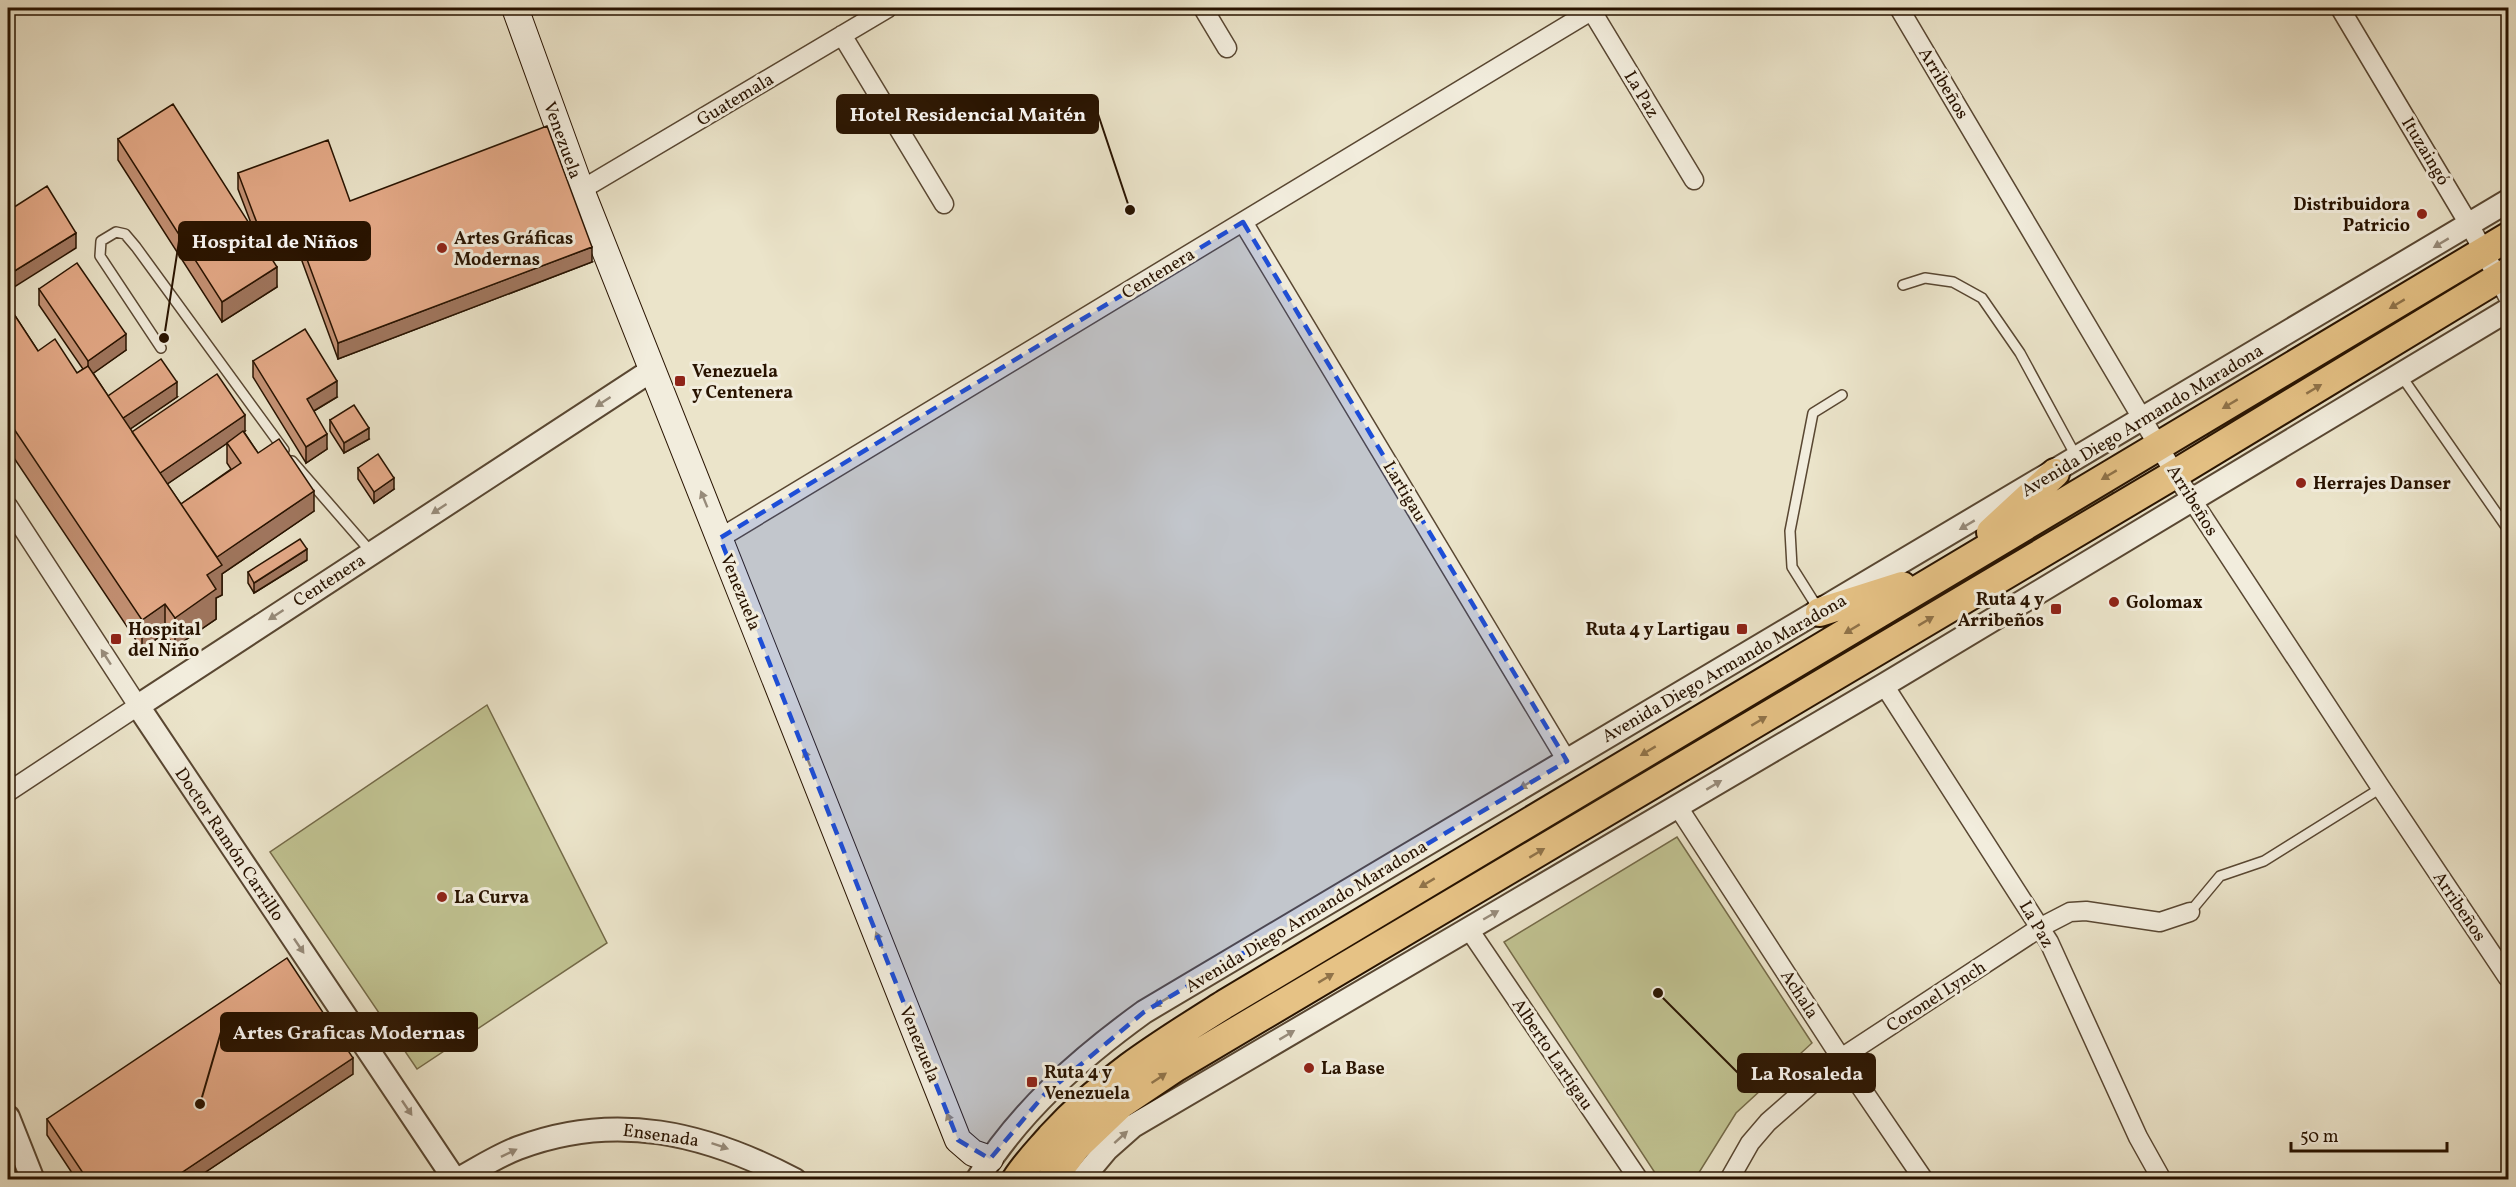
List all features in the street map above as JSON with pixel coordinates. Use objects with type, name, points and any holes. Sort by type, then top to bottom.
[{"type":"main road","name":"Venezuela","points":[[515,8],[581,190],[958,1140],[973,1153],[983,1169]]},
{"type":"main road","name":"Avenida Diego Armando Maradona","points":[[1020,1174],[1096,1092],[1142,1057],[1235,998],[2508,237]]},
{"type":"main road","points":[[1064,1178],[1076,1147],[1121,1104],[1176,1067],[2175,474],[2505,282]]},
{"type":"main road","points":[[1820,612],[1949,571],[2066,465]]},
{"type":"street","name":"Guatemala","points":[[581,190],[888,8]]},
{"type":"street","points":[[1203,8],[1227,48]]},
{"type":"street","name":"La Paz","points":[[1592,8],[1694,180]]},
{"type":"street","name":"Centenera","points":[[720,538],[1592,8]]},
{"type":"street","name":"Arribeños","points":[[1899,8],[2144,418],[2175,474],[2380,788],[2508,978]]},
{"type":"street","name":"Ituzaingó","points":[[2340,8],[2484,252],[2505,282]]},
{"type":"street","points":[[842,35],[944,204]]},
{"type":"street","name":"Avenida Diego Armando Maradona","points":[[983,1169],[1044,1095],[1071,1069],[1144,1012],[2470,226],[2508,201]]},
{"type":"street","name":"Lartigau","points":[[1242,222],[1567,761]]},
{"type":"street","points":[[983,1169],[1064,1178],[1107,1149],[1133,1126],[1884,685],[2508,310]]},
{"type":"street","name":"Centenera","points":[[8,792],[652,370]]},
{"type":"street","name":"Doctor Ramón Carrillo","points":[[8,506],[138,706],[456,1179]]},
{"type":"street","name":"La Paz","points":[[1884,685],[2041,927],[2138,1137],[2162,1179]]},
{"type":"street","name":"Achala","points":[[1678,807],[1841,1058],[1924,1179]]},
{"type":"street","name":"Coronel Lynch","points":[[1729,1179],[1750,1143],[1768,1122],[1841,1058],[2041,927],[2070,912],[2086,911],[2160,922],[2190,912]]},
{"type":"street","name":"Alberto Lartigau","points":[[1467,928],[1639,1179]]},
{"type":"street","points":[[8,1117],[33,1179]]},
{"type":"street","name":"Ensenada","points":[[456,1179],[519,1148],[563,1136],[615,1129],[673,1133],[720,1145],[795,1179]]},
{"type":"lane","points":[[161,348],[100,256],[101,241],[116,232],[125,234],[136,247],[286,454],[372,553]]},
{"type":"lane","points":[[1903,285],[1925,278],[1953,282],[1982,298],[2020,353],[2066,465]]},
{"type":"lane","points":[[2400,374],[2507,528]]},
{"type":"lane","points":[[1820,612],[1792,567],[1790,531],[1814,413],[1842,395]]},
{"type":"lane","points":[[2190,912],[2220,876],[2264,861],[2380,788]]},
{"type":"highlighted area","points":[[1243,222],[1567,761],[1144,1012],[1044,1095],[990,1159],[958,1140],[720,538]]},
{"type":"green space","points":[[2459,282],[2462,288],[2210,438],[2206,432]]},
{"type":"green space","points":[[2112,491],[2115,495],[1500,859]]},
{"type":"green space","name":"La Curva","points":[[487,705],[607,943],[417,1069],[270,852]]},
{"type":"green space","points":[[1677,837],[1812,1043],[1736,1113],[1695,1179],[1659,1179],[1504,942]]},
{"type":"building","points":[[173,104],[277,267],[222,302],[118,139]]},
{"type":"building","name":"Artes Gráficas Modernas","points":[[547,126],[592,247],[338,343],[295,227],[263,239],[238,173],[328,140],[350,201]]},
{"type":"building","points":[[47,186],[76,233],[8,275],[8,211]]},
{"type":"building","points":[[77,263],[126,334],[88,361],[39,289]]},
{"type":"building","points":[[8,305],[38,351],[55,339],[77,373],[88,366],[222,565],[207,575],[216,589],[175,618],[165,604],[142,620],[8,420]]},
{"type":"building","points":[[305,329],[337,381],[307,399],[327,434],[306,447],[253,361]]},
{"type":"building","points":[[161,359],[177,382],[123,418],[108,396]]},
{"type":"building","points":[[217,374],[245,415],[160,473],[132,432]]},
{"type":"building","points":[[354,405],[369,428],[344,443],[330,420]]},
{"type":"building","points":[[243,431],[258,453],[279,439],[314,491],[217,557],[181,504],[241,463],[227,443]]},
{"type":"building","points":[[378,454],[394,478],[374,492],[358,468]]},
{"type":"building","points":[[300,539],[307,549],[254,583],[248,572]]},
{"type":"building","points":[[287,958],[353,1058],[172,1179],[87,1179],[47,1119]]},
{"type":"place","name":"Hotel Residencial Maitén","points":[[1130,210]]},
{"type":"place","name":"Distribuidora Patricio","points":[[2422,214]]},
{"type":"place","name":"Artes Gráficas Modernas","points":[[442,248]]},
{"type":"place","name":"Hospital de Niños","points":[[164,338]]},
{"type":"place","name":"Venezuela y Centenera","points":[[680,381]]},
{"type":"place","name":"Herrajes Danser","points":[[2301,483]]},
{"type":"place","name":"Golomax","points":[[2114,602]]},
{"type":"place","name":"Ruta 4 y Arribeños","points":[[2056,609]]},
{"type":"place","name":"Ruta 4 y Lartigau","points":[[1742,629]]},
{"type":"place","name":"Hospital del Niño","points":[[116,639]]},
{"type":"place","name":"La Curva","points":[[442,897]]},
{"type":"place","name":"La Rosaleda","points":[[1658,993]]},
{"type":"place","name":"La Base","points":[[1309,1068]]},
{"type":"place","name":"Ruta 4 y Venezuela","points":[[1032,1082]]},
{"type":"place","name":"Artes Graficas Modernas","points":[[200,1104]]}]
